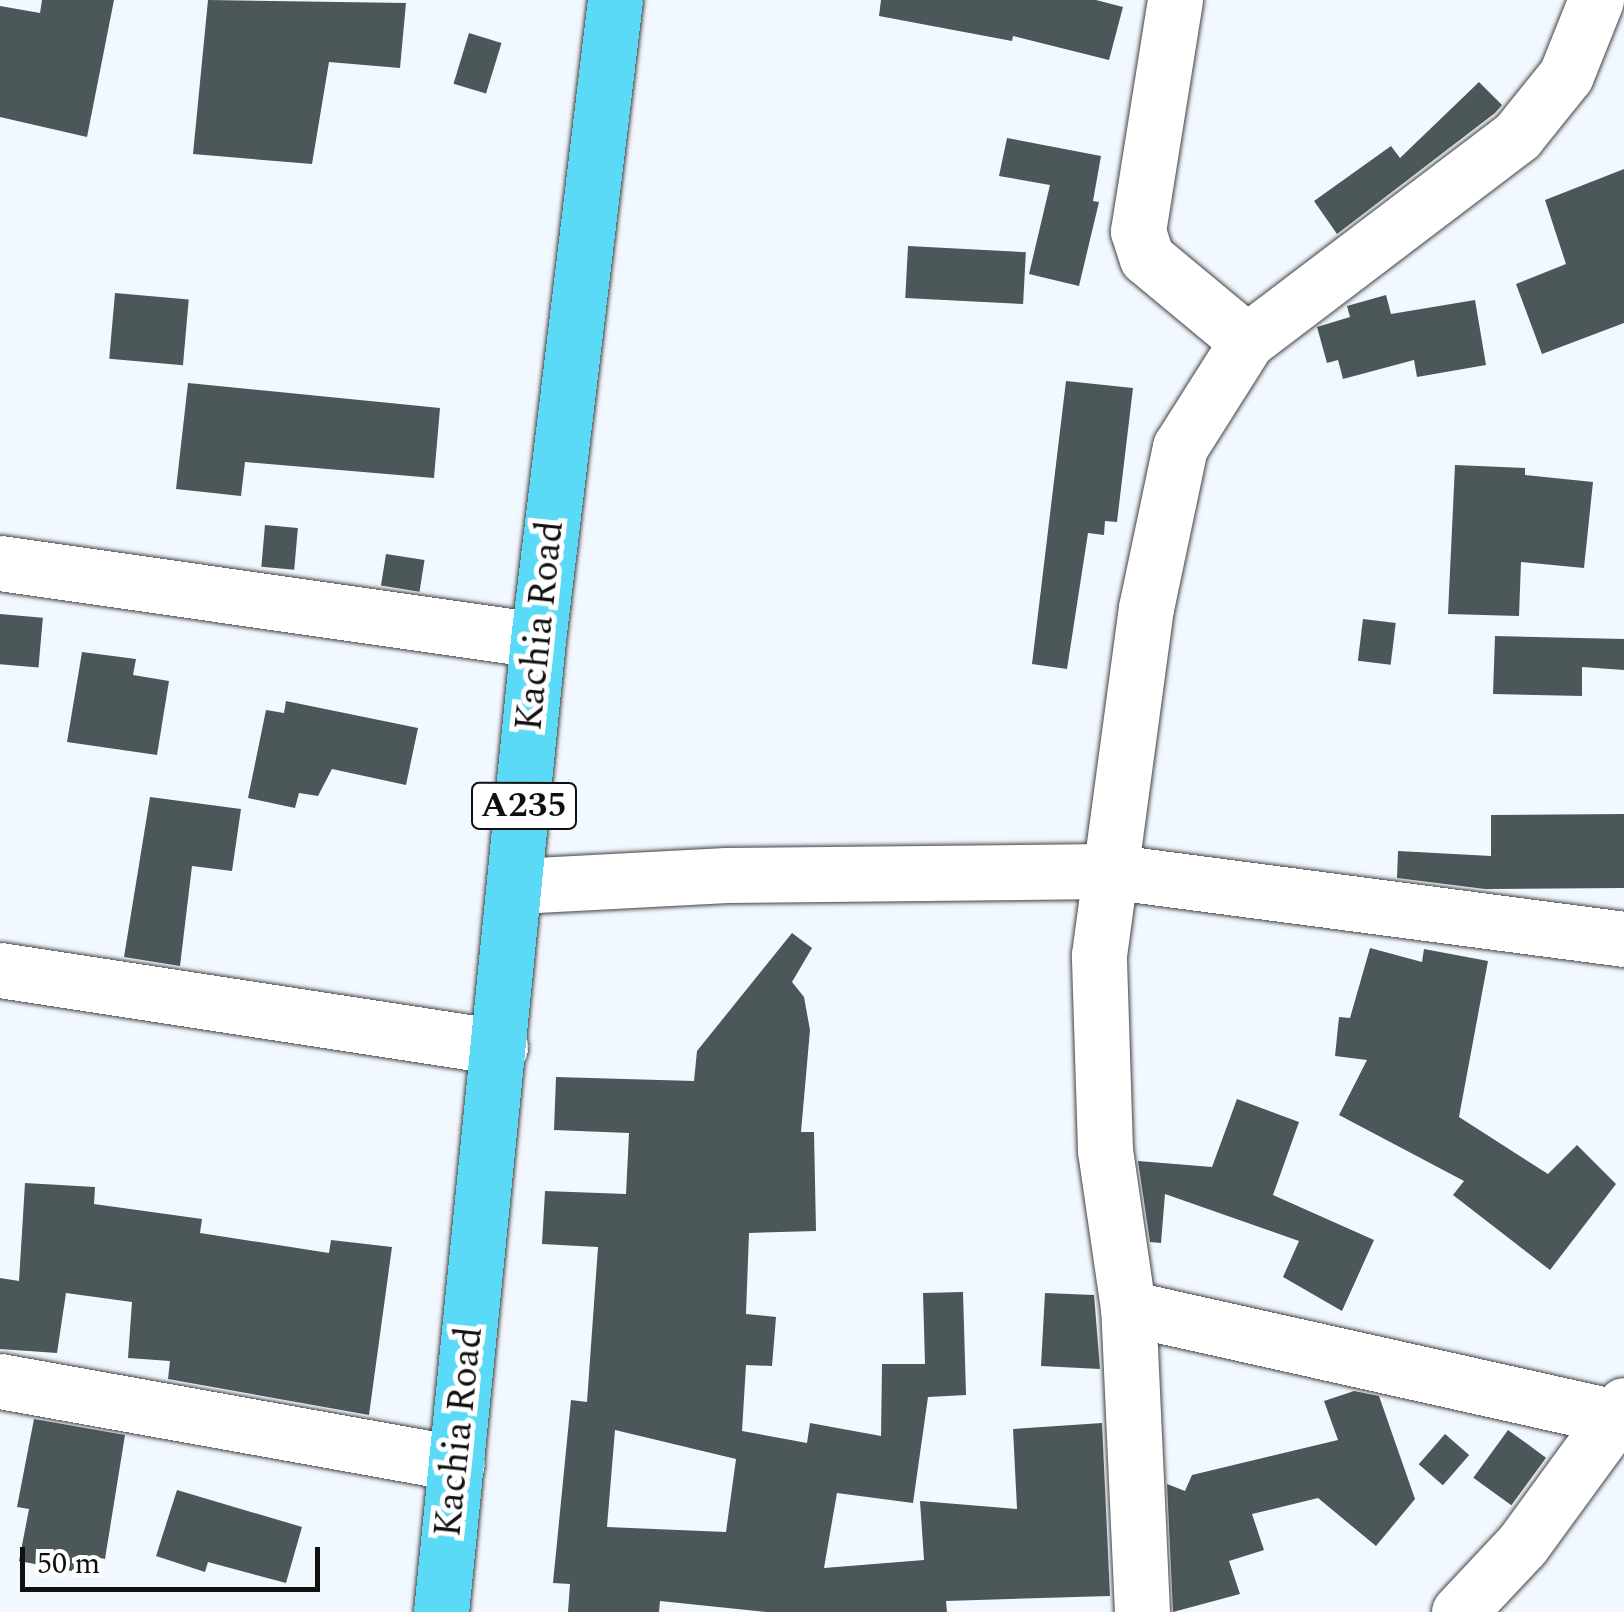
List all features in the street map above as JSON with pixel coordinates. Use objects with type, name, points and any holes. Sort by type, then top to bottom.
[{"type":"highway","name":"Kachia Road","points":[[442,1612],[517,886],[538,640],[615,0]]},
{"type":"street","points":[[1174,0],[1138,232],[1147,258],[1247,341]]},
{"type":"street","points":[[1135,1611],[1128,1308],[1105,1150],[1098,955],[1146,608],[1180,447],[1247,341],[1517,136],[1566,75],[1596,0]]},
{"type":"street","points":[[0,562],[538,640]]},
{"type":"street","points":[[517,886],[728,875],[1108,871],[1624,939]]},
{"type":"street","points":[[0,970],[500,1047]]},
{"type":"street","points":[[1128,1308],[1621,1413],[1522,1546],[1459,1612]]},
{"type":"street","points":[[0,1381],[457,1463]]},
{"type":"building","points":[[42,0],[114,0],[87,137],[0,117],[0,6],[40,13]]},
{"type":"building","points":[[208,0],[406,3],[400,68],[329,62],[312,164],[193,154]]},
{"type":"building","points":[[881,0],[1096,0],[1123,7],[1109,60],[1013,36],[1012,41],[879,16]]},
{"type":"building","points":[[469,33],[502,43],[486,94],[454,84]]},
{"type":"building","points":[[1479,82],[1502,105],[1495,113],[1337,234],[1314,201],[1391,146],[1400,158]]},
{"type":"building","points":[[1007,138],[1101,156],[1093,201],[1099,202],[1079,286],[1029,274],[1050,185],[999,176]]},
{"type":"building","points":[[1624,169],[1624,323],[1542,354],[1516,284],[1566,264],[1545,200]]},
{"type":"building","points":[[908,246],[1026,252],[1023,304],[905,298]]},
{"type":"building","points":[[115,293],[189,299],[183,365],[109,359]]},
{"type":"building","points":[[1386,295],[1391,314],[1475,300],[1486,365],[1417,377],[1414,360],[1343,379],[1338,360],[1327,363],[1317,327],[1350,317],[1347,306]]},
{"type":"building","points":[[1066,381],[1133,388],[1117,522],[1105,521],[1104,535],[1088,533],[1067,669],[1032,664]]},
{"type":"building","points":[[188,383],[440,408],[434,478],[245,462],[241,496],[176,489]]},
{"type":"building","points":[[1455,465],[1525,468],[1525,475],[1593,482],[1584,568],[1521,562],[1519,616],[1448,614]]},
{"type":"building","points":[[265,525],[298,528],[294,570],[261,567]]},
{"type":"building","points":[[386,554],[425,560],[420,592],[381,586]]},
{"type":"building","points":[[0,614],[43,618],[38,668],[0,664]]},
{"type":"building","points":[[1363,619],[1396,623],[1391,665],[1358,661]]},
{"type":"building","points":[[1495,636],[1624,639],[1624,670],[1582,667],[1582,696],[1493,694]]},
{"type":"building","points":[[82,652],[136,659],[133,675],[169,681],[157,755],[67,742]]},
{"type":"building","points":[[286,701],[418,728],[406,785],[332,769],[318,796],[299,793],[295,808],[248,798],[266,710],[284,713]]},
{"type":"building","points":[[150,797],[241,809],[232,871],[192,866],[180,966],[124,957]]},
{"type":"building","points":[[1624,814],[1624,888],[1485,889],[1397,878],[1398,851],[1491,856],[1491,815]]},
{"type":"building","points":[[792,933],[812,948],[792,982],[804,997],[810,1030],[801,1132],[814,1132],[816,1231],[749,1233],[746,1314],[776,1317],[772,1366],[746,1365],[742,1431],[807,1443],[810,1423],[881,1436],[882,1364],[925,1364],[923,1293],[963,1292],[966,1395],[928,1397],[913,1503],[837,1493],[824,1568],[924,1560],[920,1501],[1017,1509],[1013,1429],[1102,1423],[1110,1596],[946,1601],[947,1612],[766,1612],[660,1601],[659,1612],[568,1612],[570,1584],[553,1583],[571,1400],[587,1402],[598,1247],[542,1244],[545,1191],[626,1194],[629,1133],[554,1130],[556,1077],[694,1081],[697,1051]],"holes":[[[615,1430],[736,1459],[726,1532],[607,1527]]]},
{"type":"building","points":[[1370,948],[1422,962],[1424,949],[1488,961],[1459,1117],[1548,1174],[1577,1145],[1616,1184],[1550,1270],[1453,1195],[1464,1181],[1339,1115],[1367,1060],[1335,1056],[1339,1017],[1350,1018]]},
{"type":"building","points":[[1237,1099],[1299,1122],[1273,1195],[1374,1240],[1342,1311],[1283,1277],[1299,1241],[1165,1194],[1161,1243],[1150,1242],[1138,1161],[1212,1167]]},
{"type":"building","points":[[25,1183],[95,1187],[94,1204],[202,1219],[200,1233],[329,1253],[331,1240],[392,1247],[369,1415],[168,1379],[170,1361],[128,1358],[132,1302],[66,1293],[57,1353],[0,1349],[0,1278],[19,1281]]},
{"type":"building","points":[[1045,1293],[1094,1295],[1100,1369],[1041,1366]]},
{"type":"building","points":[[1354,1391],[1379,1396],[1415,1499],[1376,1546],[1318,1498],[1252,1514],[1264,1550],[1229,1561],[1240,1594],[1173,1612],[1167,1484],[1185,1491],[1192,1475],[1338,1440],[1324,1401]]},
{"type":"building","points":[[34,1419],[125,1435],[105,1559],[96,1557],[93,1575],[19,1561],[29,1509],[17,1507]]},
{"type":"building","points":[[1508,1430],[1546,1458],[1511,1505],[1473,1478]]},
{"type":"building","points":[[1445,1434],[1469,1455],[1443,1485],[1419,1464]]},
{"type":"building","points":[[177,1490],[302,1527],[286,1583],[208,1562],[205,1572],[156,1556]]}]
